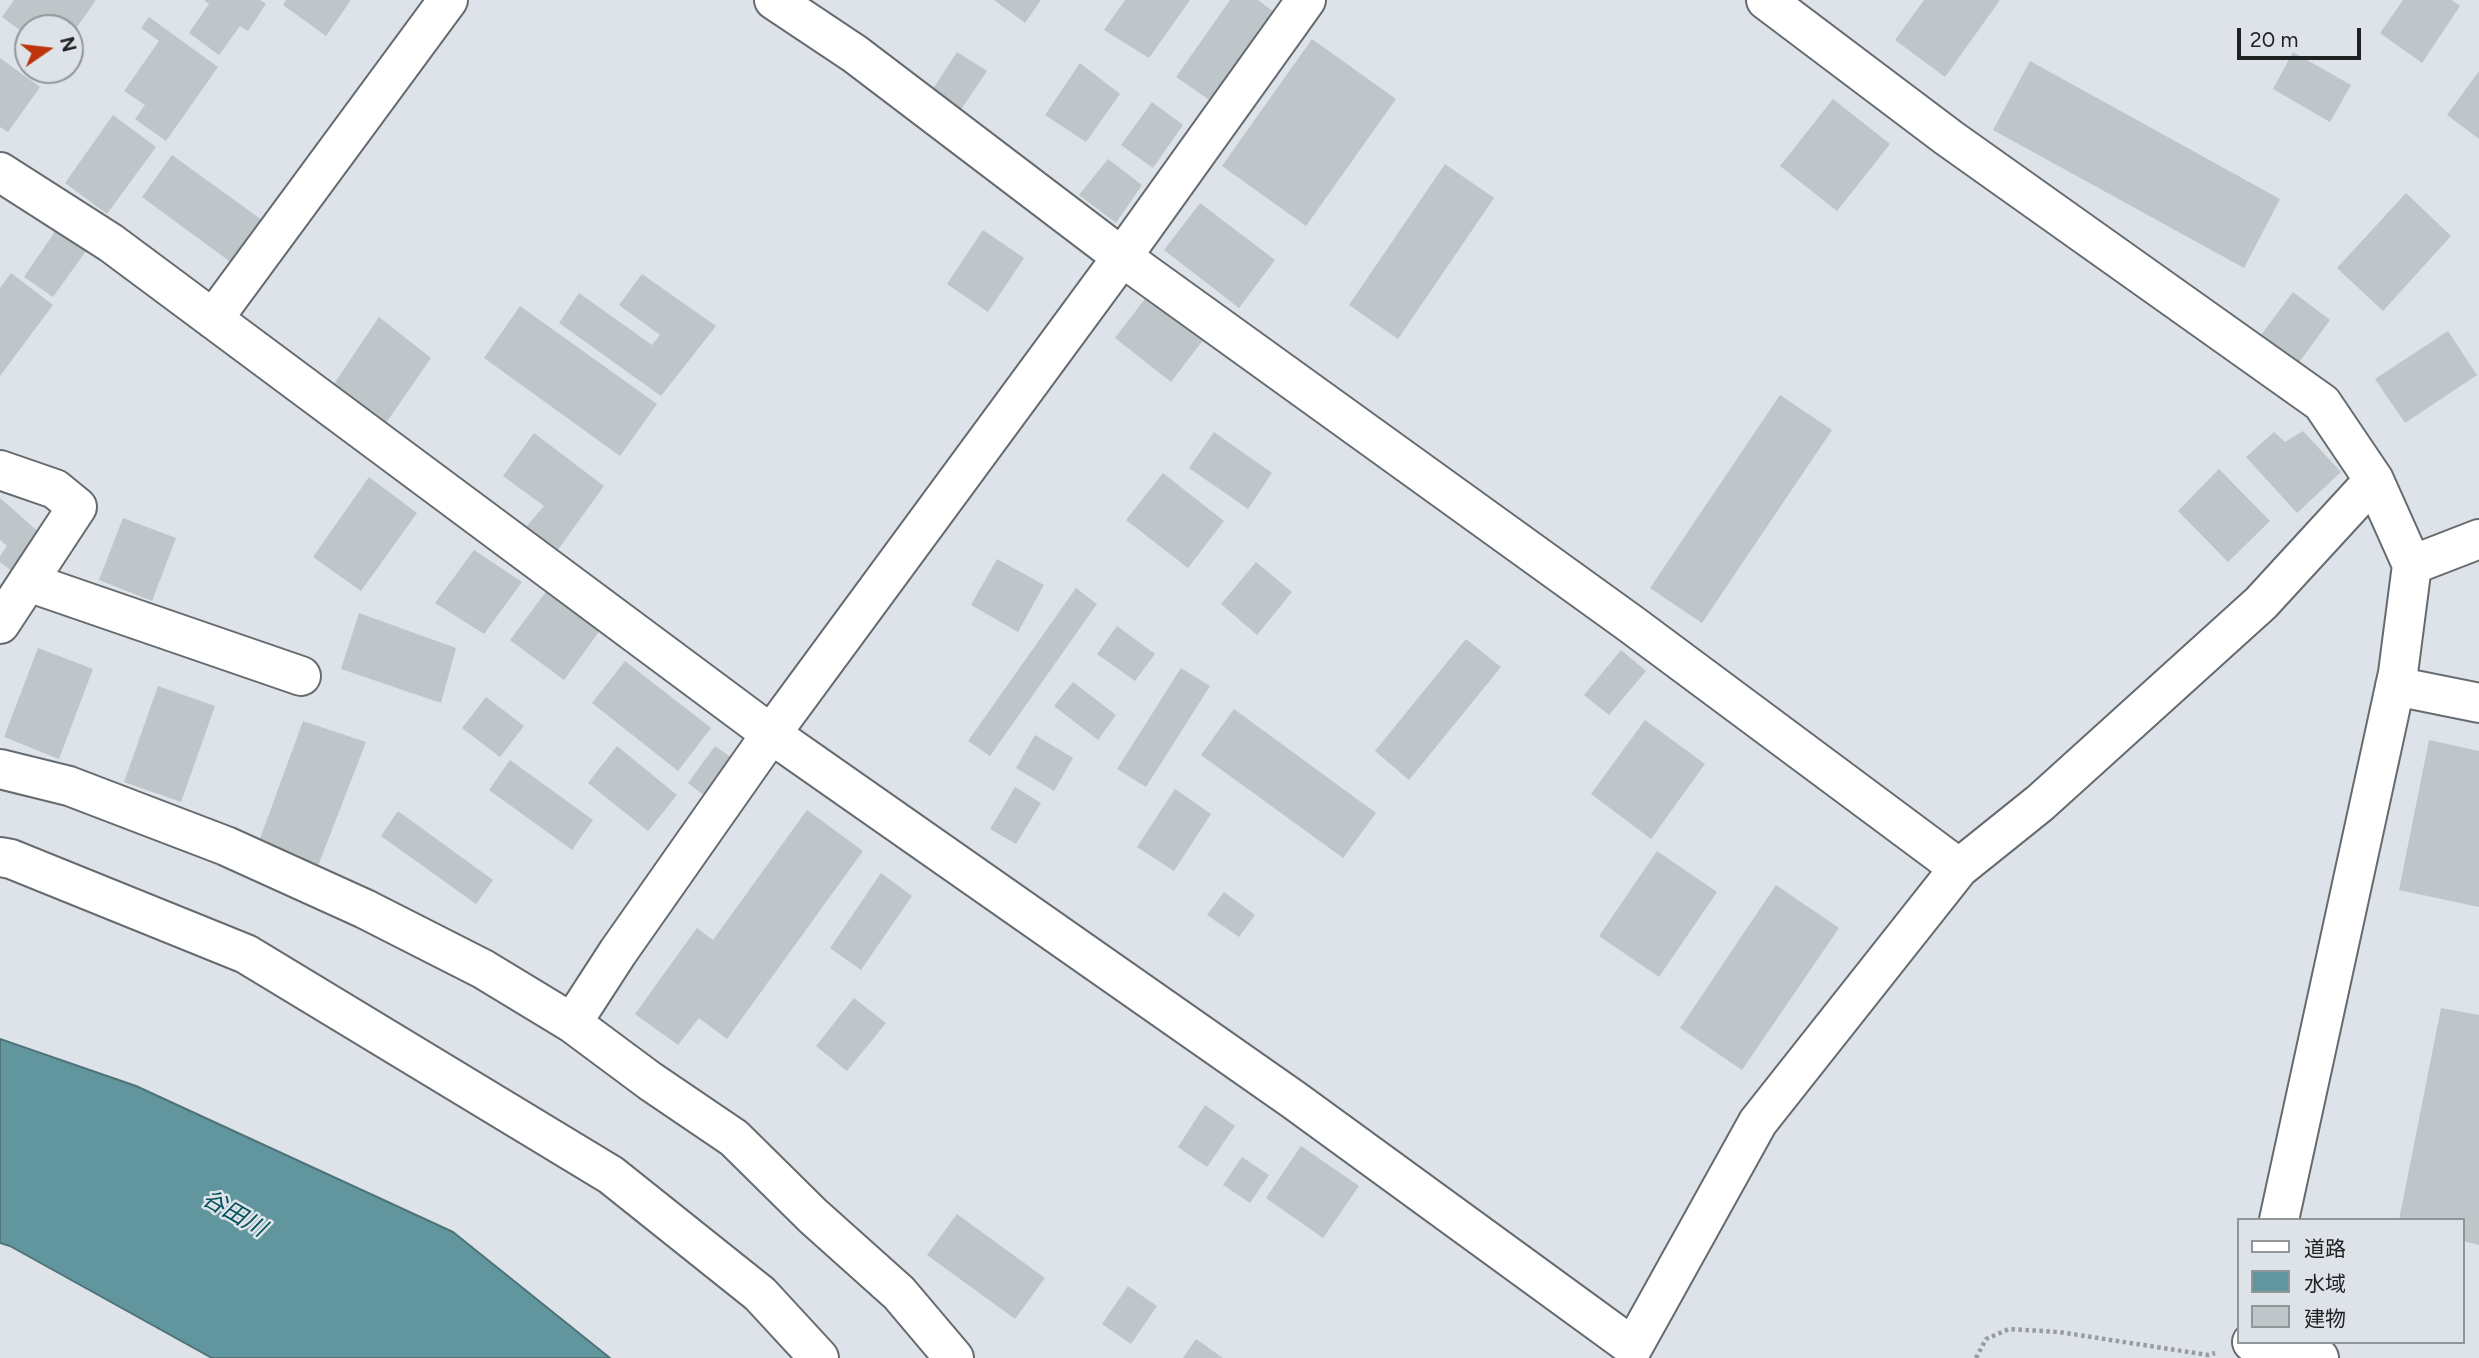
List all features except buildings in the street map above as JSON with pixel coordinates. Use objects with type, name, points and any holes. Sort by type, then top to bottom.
[{"type":"street","points":[[213,319],[448,0]]},
{"type":"street","points":[[774,0],[855,54],[1122,257],[1619,616],[1958,868]]},
{"type":"street","points":[[572,1023],[618,952],[771,734],[1122,257],[1306,0]]},
{"type":"street","points":[[1766,0],[1949,138],[2322,403],[2374,480],[2412,565],[2395,686],[2278,1218]]},
{"type":"street","points":[[0,172],[111,243],[771,734],[1294,1100],[1630,1352],[1758,1122],[1958,868],[2040,803],[2261,603],[2374,480]]},
{"type":"street","points":[[0,470],[55,489],[77,508],[0,624]]},
{"type":"street","points":[[2412,565],[2479,539]]},
{"type":"street","points":[[28,582],[301,676]]},
{"type":"street","points":[[2395,686],[2479,704]]},
{"type":"street","points":[[0,769],[69,786],[226,846],[365,909],[483,969],[572,1023],[650,1082],[734,1138],[813,1216],[899,1293],[954,1358]]},
{"type":"street","points":[[0,857],[11,859],[246,954],[611,1175],[760,1294],[819,1358]]},
{"type":"street","points":[[2256,1344],[2319,1358]]},
{"type":"path","points":[[1976,1358],[1986,1339],[2009,1329],[2059,1332],[2208,1355],[2248,1344]]},
{"type":"water","name":"谷田川","points":[[0,1039],[136,1086],[453,1232],[610,1358],[212,1358],[10,1246],[0,1243]]}]
